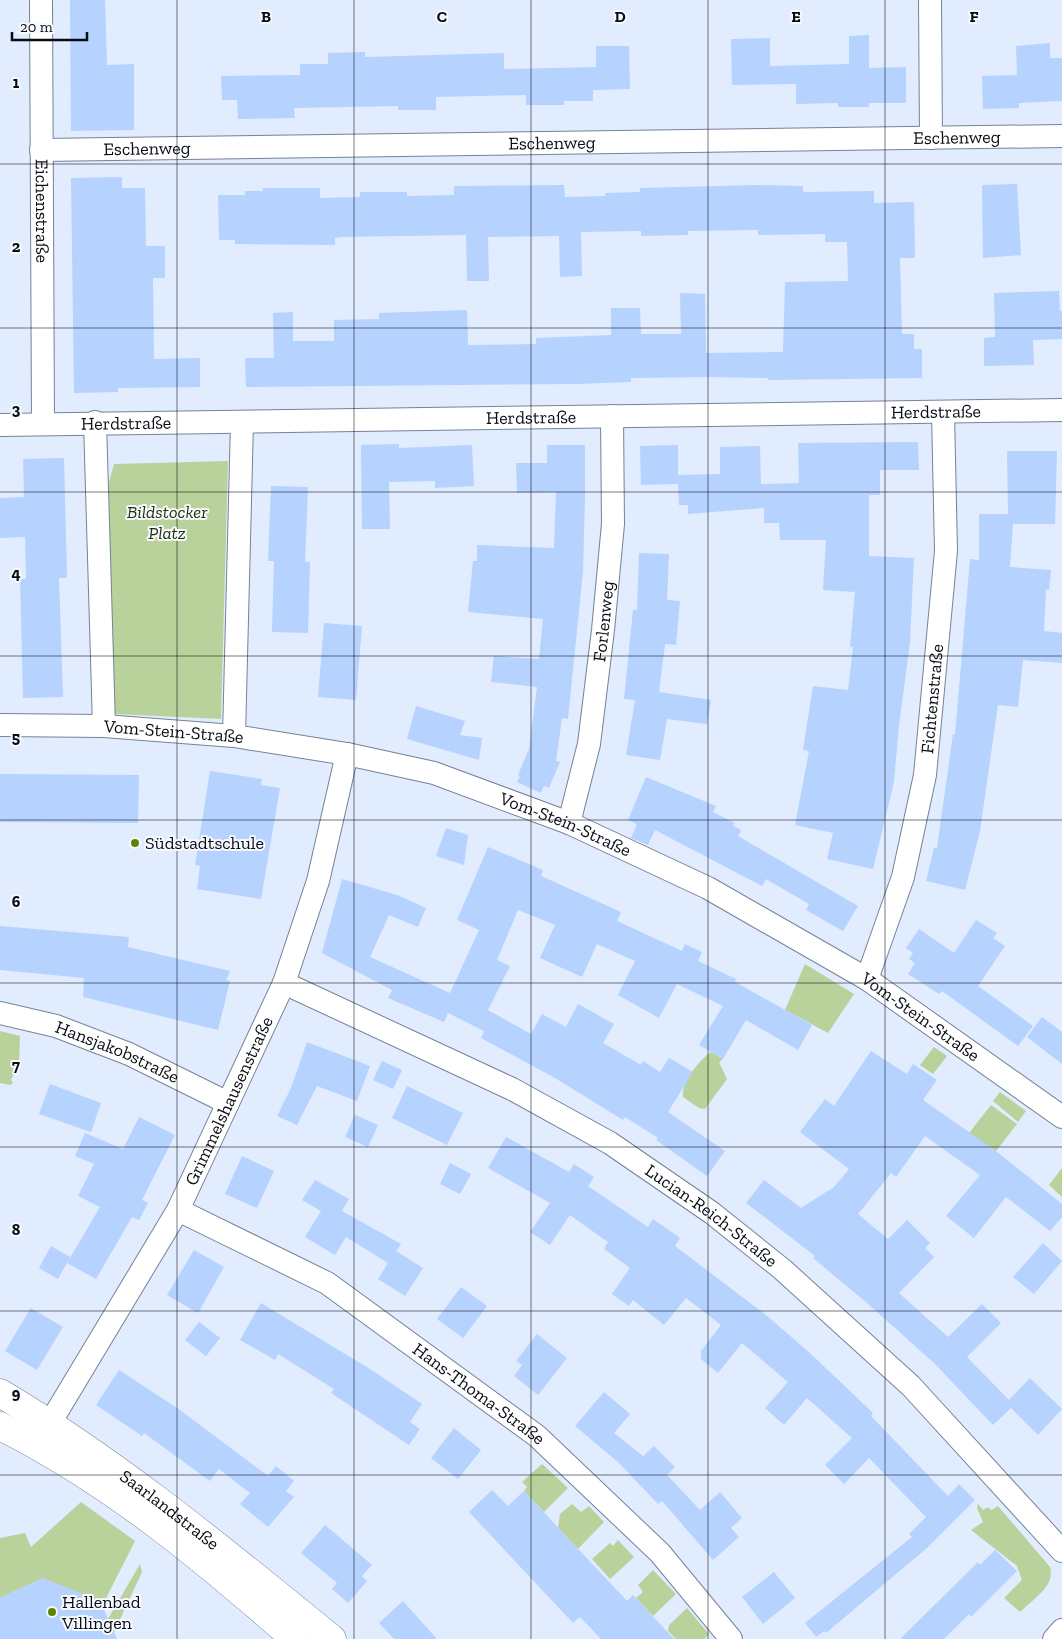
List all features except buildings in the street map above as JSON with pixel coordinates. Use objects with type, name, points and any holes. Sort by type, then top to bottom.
[{"type":"street","name":"Eichenstraße","points":[[41,0],[44,423]]},
{"type":"street","points":[[930,0],[931,138]]},
{"type":"street","name":"Eschenweg","points":[[41,150],[1062,136]]},
{"type":"street","name":"Herdstraße","points":[[0,425],[95,422],[242,422],[1062,410]]},
{"type":"street","name":"Fichtenstraße","points":[[867,979],[903,877],[925,775],[946,551],[943,412]]},
{"type":"street","name":"Forlenweg","points":[[570,823],[590,744],[603,630],[613,524],[612,416]]},
{"type":"street","points":[[95,422],[104,726]]},
{"type":"street","points":[[234,736],[242,422]]},
{"type":"street","name":"Vom-Stein-Straße","points":[[0,725],[104,726],[234,736],[347,754],[434,772],[570,823],[708,888],[867,979],[1062,1118]]},
{"type":"street","name":"Grimmelshausenstraße","points":[[50,1423],[178,1210],[284,983],[318,881],[347,754]]},
{"type":"street","name":"Lucian-Reich-Straße","points":[[284,983],[512,1089],[610,1143],[712,1213],[782,1268],[911,1386],[1062,1551]]},
{"type":"street","name":"Hansjakobstraße","points":[[0,1014],[56,1026],[129,1054],[228,1102]]},
{"type":"street","name":"Hans-Thoma-Straße","points":[[178,1210],[327,1283],[537,1436],[660,1553],[731,1639]]},
{"type":"street","name":"Saarlandstraße","points":[[0,1394],[50,1423],[186,1521],[332,1639]]},
{"type":"street","name":"Saarlandstraße","points":[[0,1426],[90,1478],[156,1524],[222,1575],[295,1639]]},
{"type":"street","points":[[1054,1639],[1062,1630]]},
{"type":"green space","name":"Bildstocker Platz","points":[[228,461],[221,719],[114,714],[106,493],[114,464]]},
{"type":"green space","points":[[805,964],[854,994],[828,1033],[785,1010]]},
{"type":"green space","points":[[0,1031],[20,1036],[19,1063],[11,1080],[13,1082],[11,1085],[0,1083]]},
{"type":"green space","points":[[934,1047],[947,1056],[933,1074],[920,1065]]},
{"type":"green space","points":[[711,1052],[723,1059],[719,1062],[727,1079],[705,1109],[699,1108],[683,1097],[683,1091],[692,1072],[701,1060]]},
{"type":"green space","points":[[1000,1092],[1026,1111],[1018,1122],[993,1101]]},
{"type":"green space","points":[[991,1105],[1017,1124],[996,1151],[969,1133]]},
{"type":"green space","points":[[1062,1168],[1062,1197],[1049,1185]]},
{"type":"green space","points":[[542,1464],[568,1488],[544,1512],[524,1491],[527,1487],[522,1482]]},
{"type":"green space","points":[[81,1502],[135,1541],[102,1606],[43,1578],[0,1598],[0,1538],[25,1533],[31,1547]]},
{"type":"green space","points":[[572,1504],[581,1512],[589,1506],[604,1522],[578,1549],[558,1528],[560,1514]]},
{"type":"green space","points":[[978,1504],[983,1510],[988,1507],[991,1510],[998,1506],[1050,1567],[1050,1580],[1042,1592],[1020,1612],[1004,1598],[1022,1580],[1017,1566],[971,1530],[983,1522],[977,1508]]},
{"type":"green space","points":[[618,1540],[634,1557],[610,1579],[592,1559],[610,1543],[613,1546]]},
{"type":"green space","points":[[140,1564],[142,1572],[111,1639],[104,1639],[108,1619]]},
{"type":"green space","points":[[653,1570],[676,1594],[653,1616],[636,1598],[643,1592],[638,1585]]},
{"type":"green space","points":[[687,1608],[709,1634],[704,1639],[676,1639],[668,1631],[669,1625]]},
{"type":"place","name":"Südstadtschule","points":[[135,843]]},
{"type":"place","name":"Hallenbad Villingen","points":[[52,1612]]}]
